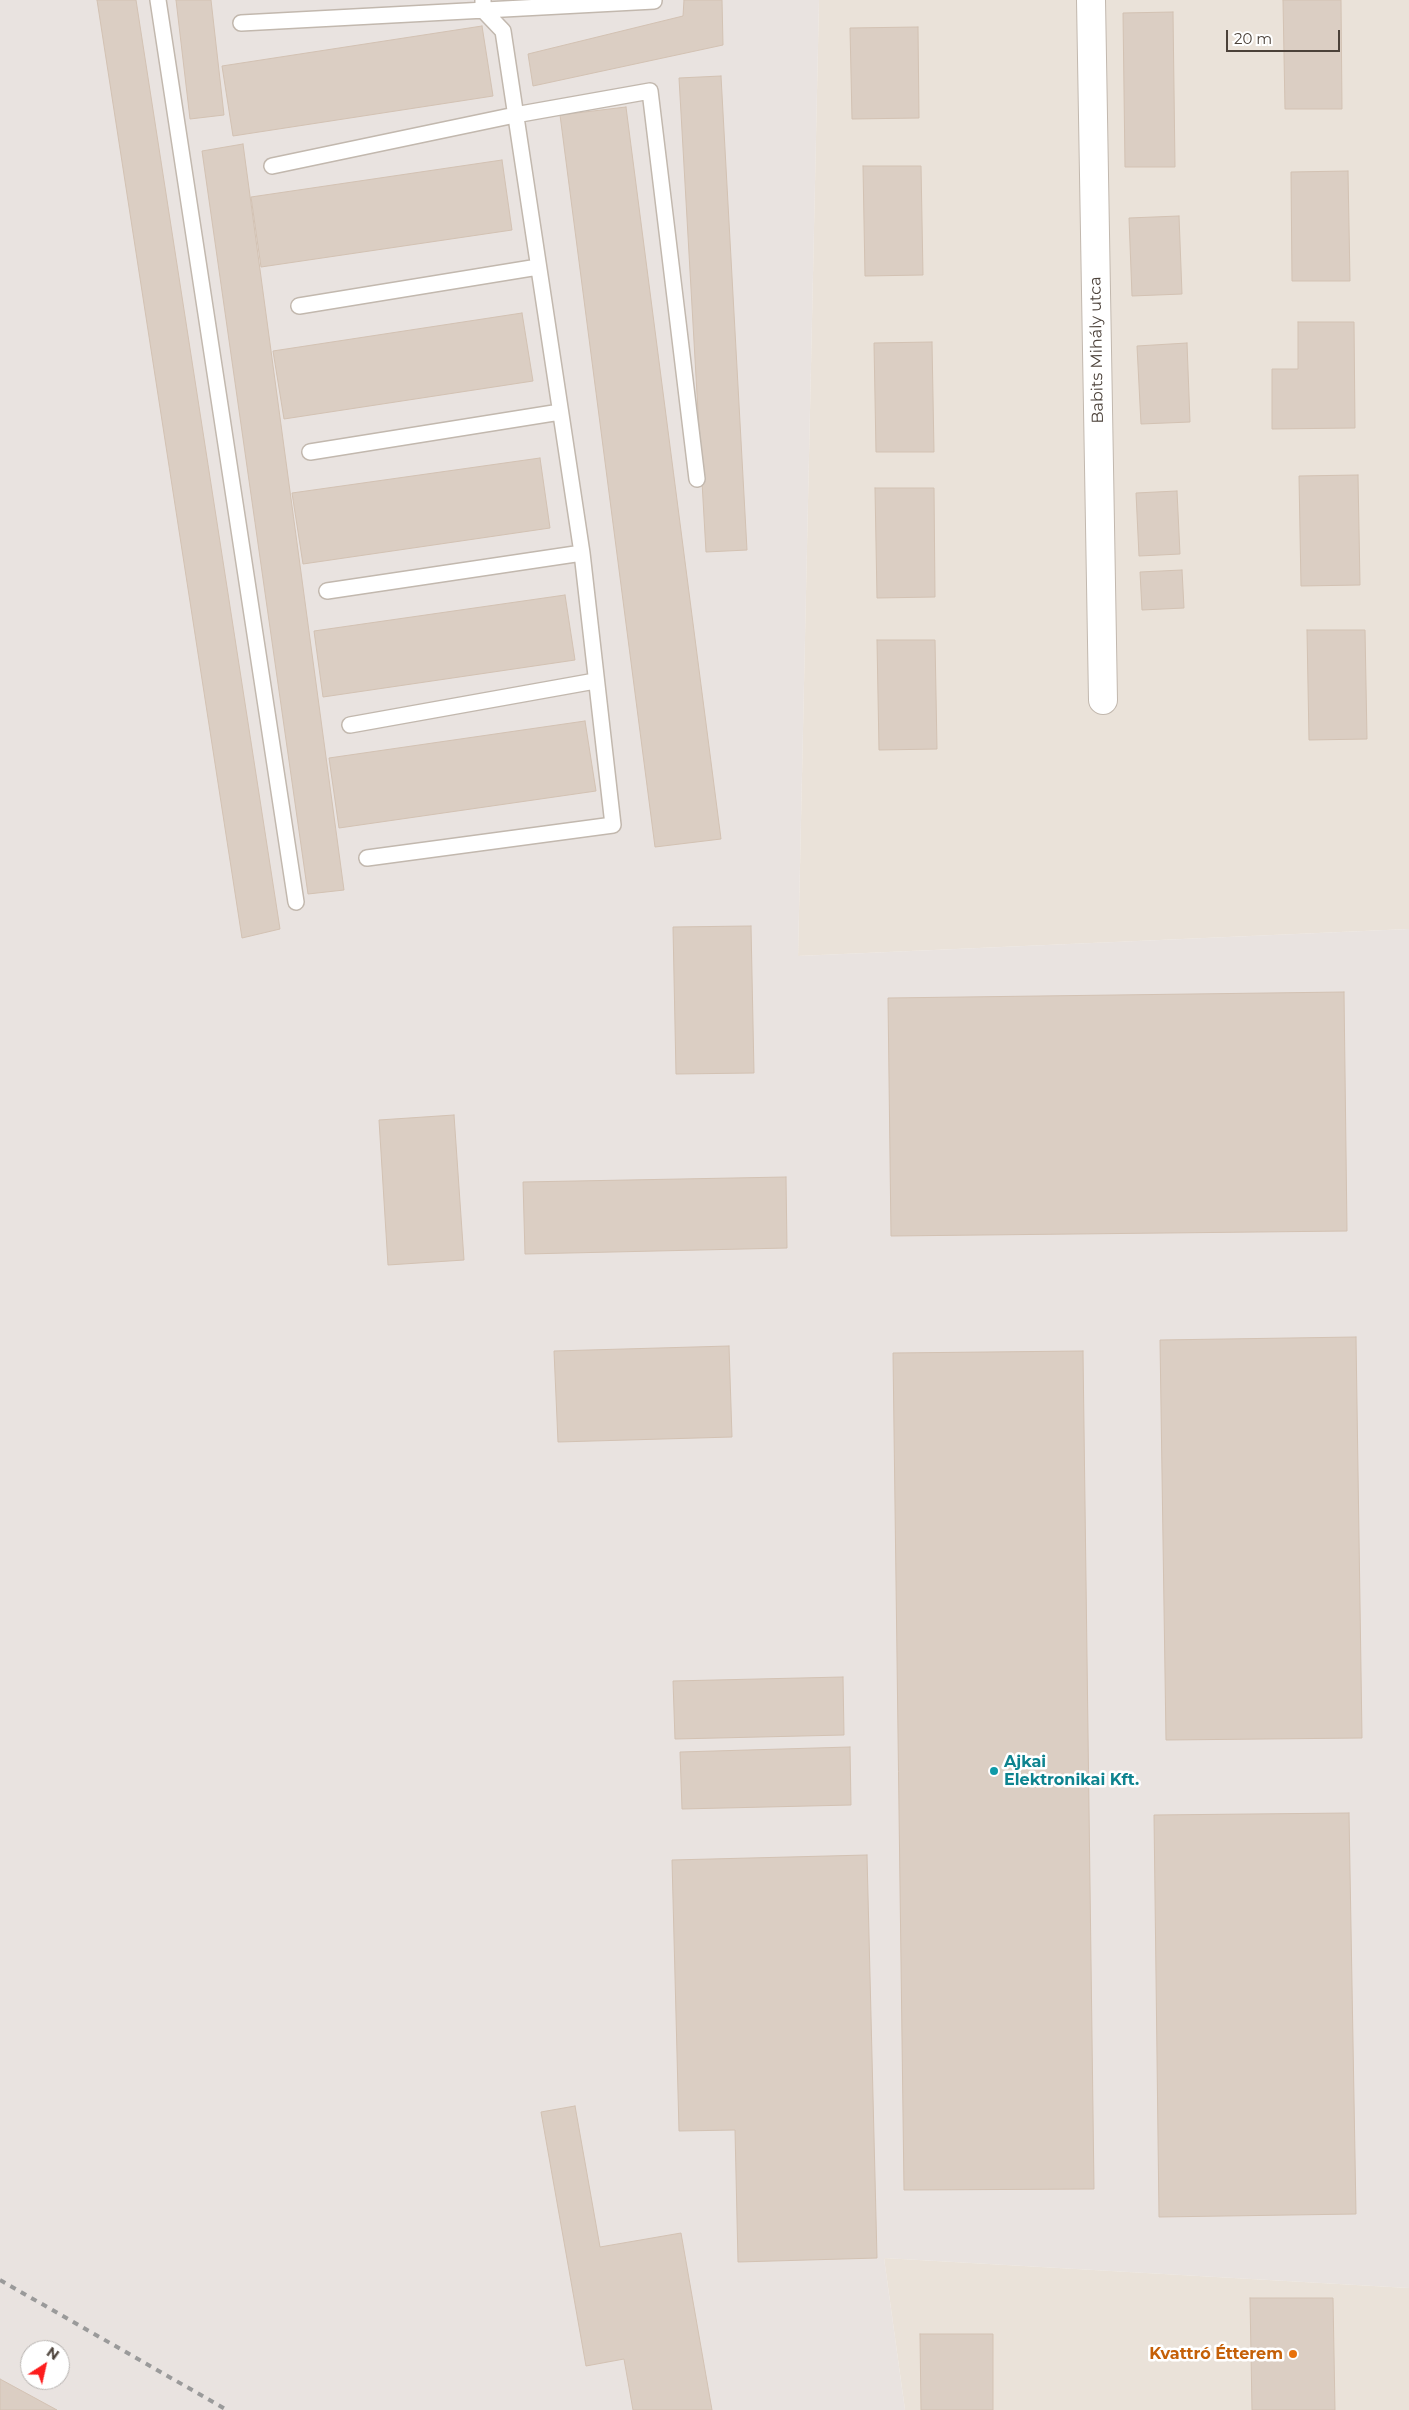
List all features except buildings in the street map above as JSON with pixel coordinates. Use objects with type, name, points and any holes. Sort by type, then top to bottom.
[{"type":"street","name":"Babits Mihály utca","points":[[1091,0],[1102,700]]},
{"type":"lane","points":[[158,0],[296,902]]},
{"type":"lane","points":[[241,23],[483,5],[654,1]]},
{"type":"lane","points":[[367,858],[613,824],[595,681],[582,553],[503,31],[483,5]]},
{"type":"lane","points":[[272,166],[515,115],[650,91],[696,478]]},
{"type":"lane","points":[[299,306],[538,267]]},
{"type":"lane","points":[[310,452],[560,412]]},
{"type":"lane","points":[[327,591],[582,553]]},
{"type":"lane","points":[[350,725],[595,681]]},
{"type":"shaded area","points":[[0,0],[819,0],[798,956],[1409,929],[1409,2288],[884,2258],[905,2410],[0,2410]]},
{"type":"shaded area","points":[[819,0],[1409,0],[1409,929],[798,956]]},
{"type":"shaded area","points":[[884,2258],[1409,2288],[1409,2410],[905,2410]]},
{"type":"railway","points":[[0,2280],[227,2410]]},
{"type":"place","name":"Ajkai Elektronikai Kft.","points":[[994,1771]]},
{"type":"place","name":"Kvattró Étterem","points":[[1293,2354]]}]
